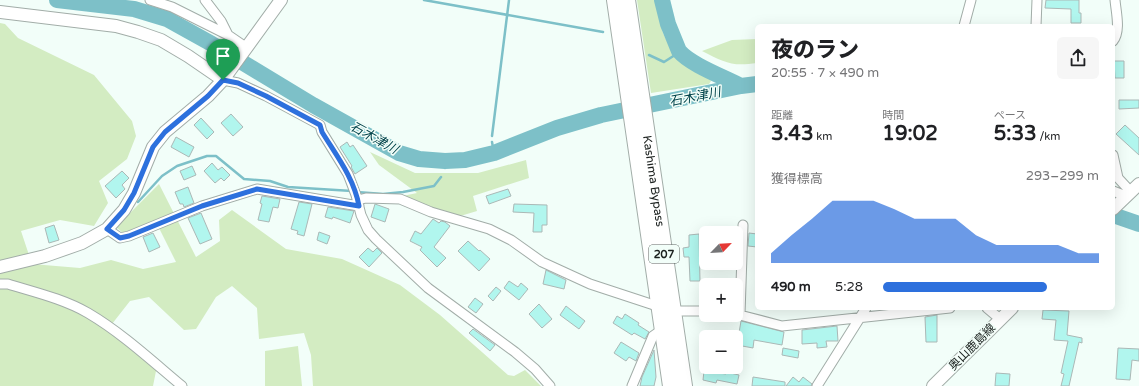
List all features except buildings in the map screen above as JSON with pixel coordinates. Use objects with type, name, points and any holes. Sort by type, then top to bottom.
[{"type":"highway","name":"Kashima Bypass","points":[[615,0],[634,88],[666,309],[684,386]]},
{"type":"highway","name":"Kashima Bypass","points":[[627,0],[634,88]]},
{"type":"highway","name":"Kashima Bypass","points":[[666,309],[663,329],[671,386]]},
{"type":"street","points":[[150,0],[172,7],[228,35],[246,48]]},
{"type":"street","points":[[204,0],[220,21],[228,35]]},
{"type":"street","points":[[0,267],[45,256],[82,243],[107,229],[124,210],[134,193],[153,147],[165,132],[208,96],[223,80],[281,0]]},
{"type":"street","points":[[965,24],[971,0]]},
{"type":"street","points":[[1036,24],[1037,0]]},
{"type":"street","points":[[1115,0],[1117,30],[1115,38]]},
{"type":"street","points":[[0,12],[116,26],[161,40],[223,80],[238,83],[320,125],[322,132],[348,174],[357,197],[361,215],[368,230],[428,288],[515,352],[550,386]]},
{"type":"street","points":[[1115,164],[1118,178],[1132,190]]},
{"type":"street","points":[[107,229],[120,238],[129,236],[202,206],[257,189],[366,198],[400,199],[431,212],[489,229],[511,240],[542,262],[590,284],[666,309],[699,311]]},
{"type":"street","points":[[1115,191],[1132,190]]},
{"type":"street","points":[[1115,207],[1132,190]]},
{"type":"street","points":[[740,278],[743,225]]},
{"type":"street","points":[[0,284],[8,284],[53,298],[87,313],[127,340],[182,386]]},
{"type":"street","points":[[817,386],[865,310]]},
{"type":"street","points":[[743,315],[782,326],[932,310]]},
{"type":"street","points":[[989,310],[1000,319]]},
{"type":"street","name":"奥山鹿島線","points":[[936,384],[1010,310]]},
{"type":"street","points":[[632,386],[653,336],[663,329]]},
{"type":"green space","points":[[637,0],[655,0],[663,33],[674,56],[708,77],[711,81],[709,84],[651,93]]},
{"type":"green space","points":[[0,23],[5,24],[18,38],[94,75],[132,121],[136,136],[127,159],[99,181],[108,203],[94,226],[60,220],[21,231],[32,264],[80,268],[111,260],[143,269],[176,262],[156,222],[125,235],[116,227],[159,184],[196,257],[220,241],[219,220],[232,210],[286,249],[342,259],[400,285],[440,315],[508,375],[514,376],[525,370],[541,386],[313,386],[311,355],[304,333],[259,339],[257,308],[232,286],[216,297],[196,329],[184,330],[149,297],[130,301],[112,324],[158,361],[153,386],[0,386]]},
{"type":"green space","points":[[755,39],[755,63],[728,63],[702,51],[732,40]]},
{"type":"green space","points":[[370,152],[415,173],[478,173],[526,160],[529,178],[473,196],[477,211],[457,217],[398,197],[417,193],[379,165]]},
{"type":"green space","points":[[298,346],[302,386],[265,386],[265,351]]},
{"type":"waterway","name":"石木津川","points":[[57,0],[134,9],[167,19],[212,44],[313,105],[399,153],[419,159],[445,161],[465,160],[494,153],[557,128],[601,115],[755,84]]},
{"type":"waterway","points":[[424,0],[603,32]]},
{"type":"waterway","points":[[492,136],[509,0]]},
{"type":"waterway","points":[[662,0],[668,24],[679,51],[699,66],[741,86]]},
{"type":"waterway","points":[[649,55],[664,62],[679,51]]},
{"type":"waterway","points":[[492,142],[494,153]]},
{"type":"waterway","points":[[138,202],[162,176],[177,166],[207,156],[216,156],[244,179],[270,181],[288,187],[352,191]]},
{"type":"waterway","name":"石木津川","points":[[445,161],[445,168]]},
{"type":"waterway","points":[[357,192],[383,194],[403,192],[434,186],[441,177]]},
{"type":"waterway","name":"石木津川","points":[[1115,216],[1139,224]]},
{"type":"route","points":[[223,80],[238,83],[320,125],[322,132],[348,174],[354,187],[359,206],[257,189],[202,206],[129,236],[120,238],[107,229],[124,210],[134,193],[153,147],[165,132],[208,96],[223,80]]}]
